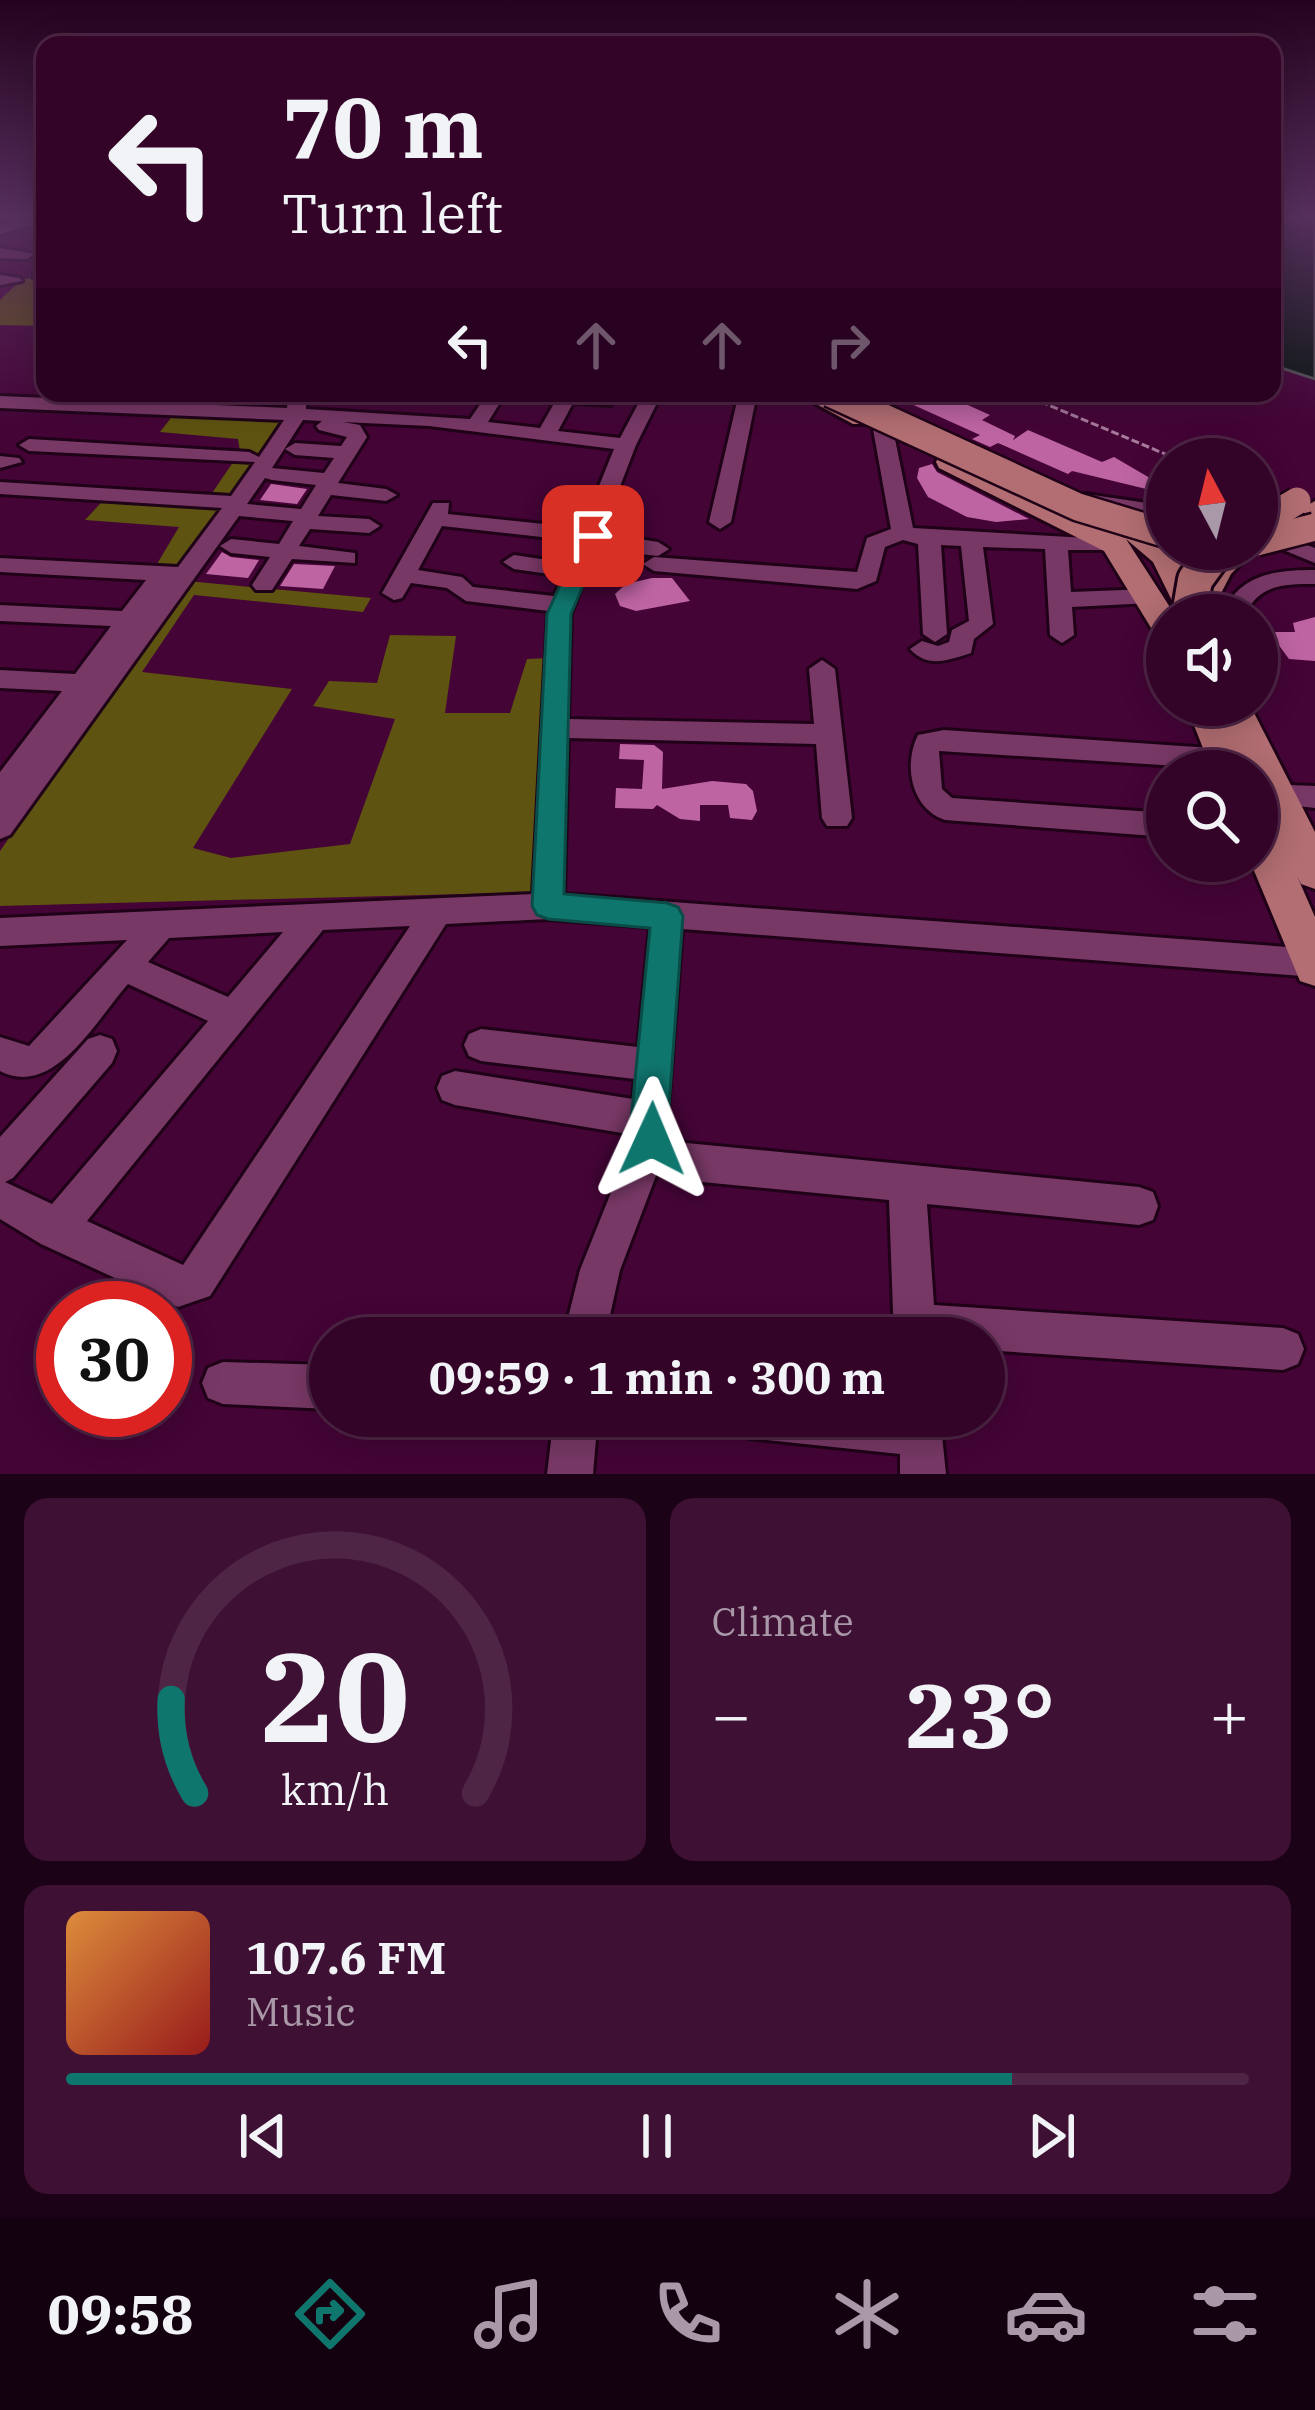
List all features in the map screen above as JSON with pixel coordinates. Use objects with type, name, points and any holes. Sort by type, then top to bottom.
[{"type":"main road","points":[[827,402],[1115,545],[1149,594]]},
{"type":"main road","points":[[850,402],[1078,507],[1146,525]]},
{"type":"main road","points":[[862,402],[1097,508],[1146,523]]},
{"type":"main road","points":[[875,402],[1086,500],[1156,546],[1186,594]]},
{"type":"main road","points":[[1278,513],[1310,509]]},
{"type":"main road","points":[[1278,525],[1310,509]]},
{"type":"main road","points":[[1247,726],[1315,872]]},
{"type":"main road","points":[[1249,726],[1315,846]]},
{"type":"main road","points":[[1287,793],[1315,911]]},
{"type":"main road","points":[[1278,880],[1314,964]]},
{"type":"street","points":[[476,425],[491,402]]},
{"type":"street","points":[[547,434],[564,402]]},
{"type":"street","points":[[548,906],[563,605],[648,402]]},
{"type":"street","points":[[720,522],[746,402]]},
{"type":"street","points":[[4,466],[68,406]]},
{"type":"street","points":[[5,407],[290,408],[626,445]]},
{"type":"street","points":[[264,585],[357,437],[353,429],[290,408]]},
{"type":"street","points":[[229,505],[249,458],[290,408]]},
{"type":"street","points":[[0,827],[174,574],[229,505],[290,408]]},
{"type":"street","points":[[883,429],[903,532]]},
{"type":"street","points":[[29,445],[249,458]]},
{"type":"street","points":[[295,449],[348,453]]},
{"type":"street","points":[[272,474],[386,495]]},
{"type":"street","points":[[0,488],[229,505],[369,526]]},
{"type":"street","points":[[1086,500],[1146,509]]},
{"type":"street","points":[[563,605],[466,594],[450,581],[399,584],[438,513],[592,539],[656,557],[857,582],[868,576],[875,544],[903,532],[929,538],[1115,545]]},
{"type":"street","points":[[929,538],[928,641],[937,656],[962,647],[962,636],[981,624],[971,540]]},
{"type":"street","points":[[1056,543],[1062,635]]},
{"type":"street","points":[[1278,543],[1315,556]]},
{"type":"street","points":[[232,546],[347,558]]},
{"type":"street","points":[[514,562],[578,571]]},
{"type":"street","points":[[0,565],[174,574]]},
{"type":"street","points":[[0,793],[129,619],[174,574]]},
{"type":"street","points":[[1244,594],[1256,583],[1315,578]]},
{"type":"street","points":[[1060,600],[1146,596]]},
{"type":"street","points":[[0,613],[129,619]]},
{"type":"street","points":[[823,669],[837,818]]},
{"type":"street","points":[[0,679],[82,682]]},
{"type":"street","points":[[555,728],[829,734]]},
{"type":"street","points":[[1146,759],[944,740],[928,742],[925,749],[928,793],[945,809],[1146,823]]},
{"type":"street","points":[[0,932],[548,906],[1314,964]]},
{"type":"street","points":[[0,1199],[178,1287],[196,1282],[437,911]]},
{"type":"street","points":[[589,1317],[600,1270],[650,1130],[667,916]]},
{"type":"street","points":[[55,1230],[315,917]]},
{"type":"street","points":[[0,1053],[22,1064],[38,1060],[160,925]]},
{"type":"street","points":[[123,965],[233,1016]]},
{"type":"street","points":[[481,1045],[654,1065]]},
{"type":"street","points":[[0,1166],[100,1052]]},
{"type":"street","points":[[454,1088],[650,1130]]},
{"type":"street","points":[[650,1130],[657,1151],[671,1160],[1139,1206]]},
{"type":"street","points":[[907,1184],[914,1317]]},
{"type":"street","points":[[1005,1336],[1283,1349]]},
{"type":"street","points":[[223,1383],[309,1387]]},
{"type":"street","points":[[570,1474],[574,1437]]},
{"type":"path","points":[[1041,402],[1146,446]]},
{"type":"shaded area","points":[[14,287],[36,287],[36,326],[0,325],[0,300]]},
{"type":"shaded area","points":[[1281,287],[1315,287],[1315,379],[1281,368]]},
{"type":"shaded area","points":[[51,402],[267,403],[295,436],[198,575],[157,564],[179,527],[85,520],[112,491],[210,496],[240,452],[238,439],[160,432],[177,410]]},
{"type":"shaded area","points":[[187,581],[371,598],[363,612],[194,595],[142,672],[292,689],[193,848],[231,858],[350,844],[395,719],[313,706],[329,681],[377,683],[390,635],[456,636],[445,713],[510,713],[527,659],[548,658],[538,898],[502,893],[0,906],[0,851]]},
{"type":"building","points":[[907,402],[961,402],[990,415],[982,420],[1015,436],[1013,440],[1028,430],[1102,462],[1114,457],[1146,476],[1146,489],[1072,471],[1068,474],[998,443],[990,447],[972,439],[980,435]]},
{"type":"building","points":[[932,464],[937,472],[1029,519],[996,522],[967,517],[928,497],[917,478],[919,468]]},
{"type":"building","points":[[271,484],[307,489],[297,504],[260,500]]},
{"type":"building","points":[[222,552],[259,560],[248,578],[206,574]]},
{"type":"building","points":[[294,564],[335,566],[323,589],[280,586]]},
{"type":"building","points":[[672,578],[690,601],[636,611],[620,606],[615,594],[626,584]]},
{"type":"building","points":[[1315,617],[1315,661],[1289,659],[1278,644],[1278,632],[1295,632],[1293,623]]},
{"type":"building","points":[[620,744],[654,745],[663,752],[662,789],[712,781],[746,784],[753,791],[757,811],[752,820],[730,818],[728,805],[700,805],[700,821],[680,819],[657,805],[653,809],[615,808],[616,788],[642,789],[644,760],[619,759]]},
{"type":"route","points":[[593,536],[559,614],[548,906],[667,916],[649,1120],[652,1139]]}]
